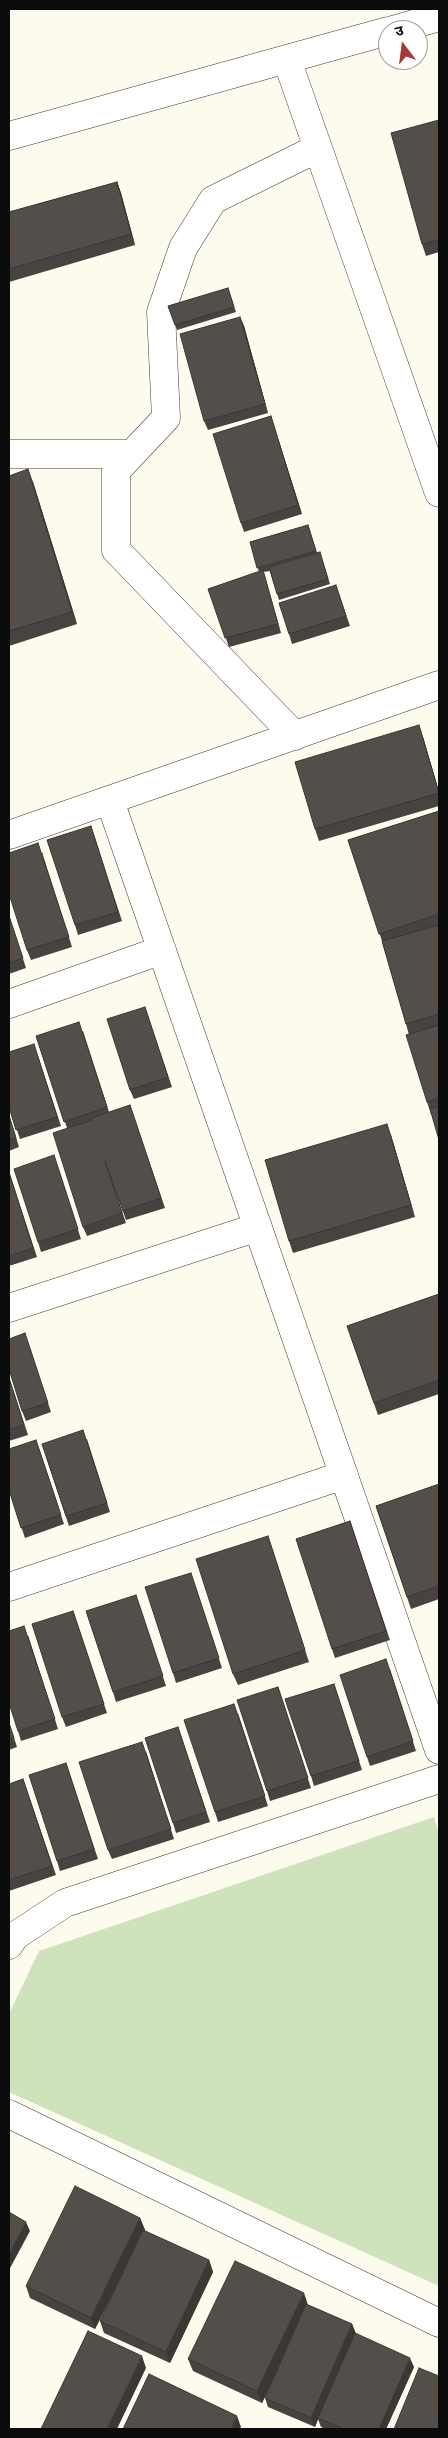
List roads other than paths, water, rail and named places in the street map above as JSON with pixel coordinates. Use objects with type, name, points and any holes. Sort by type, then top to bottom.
[{"type":"street","points":[[9,136],[378,34]]},
{"type":"street","points":[[287,60],[434,464],[439,493]]},
{"type":"street","points":[[295,736],[116,550],[116,471],[166,418],[161,312],[182,248],[213,200],[318,148]]},
{"type":"street","points":[[9,454],[132,454]]},
{"type":"street","points":[[9,835],[439,685]]},
{"type":"street","points":[[110,801],[439,1750]]},
{"type":"street","points":[[9,1004],[162,950]]},
{"type":"street","points":[[9,1308],[258,1227]]},
{"type":"street","points":[[9,1587],[344,1475]]},
{"type":"street","points":[[9,1945],[15,1936],[65,1902],[439,1779]]},
{"type":"street","points":[[9,2114],[439,2323]]}]
